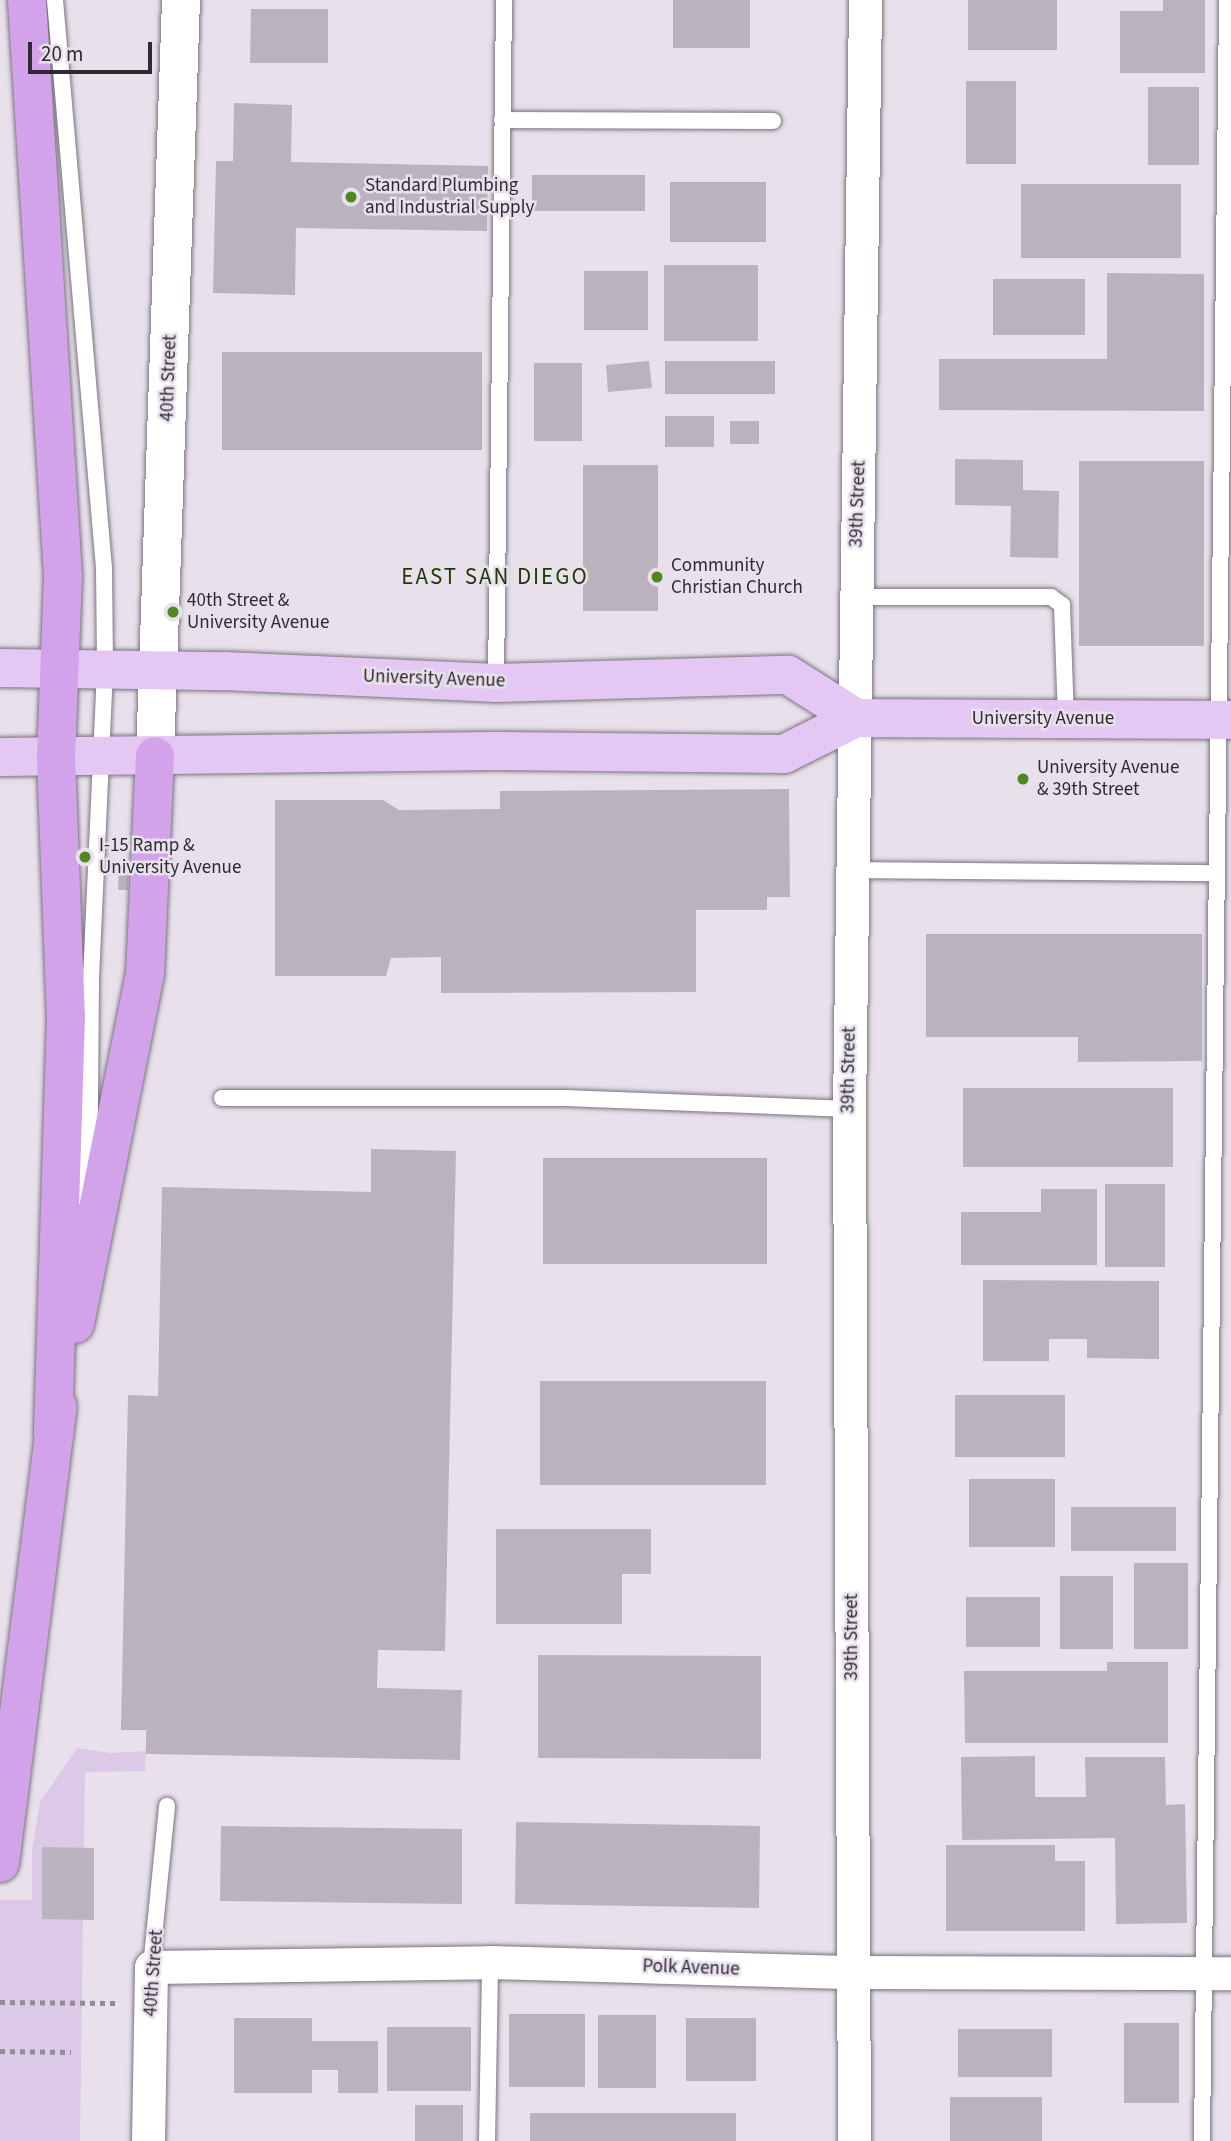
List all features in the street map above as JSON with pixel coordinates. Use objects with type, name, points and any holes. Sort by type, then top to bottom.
[{"type":"highway","points":[[27,0],[63,576],[56,759],[66,1016],[53,1433]]},
{"type":"highway","points":[[0,1863],[53,1433],[145,975],[155,756]]},
{"type":"main road","name":"University Avenue","points":[[0,668],[496,683],[788,676],[856,718]]},
{"type":"main road","name":"University Avenue","points":[[5,765],[56,759],[155,756],[500,751],[784,754],[856,718],[1223,720]]},
{"type":"street","name":"40th Street","points":[[155,756],[181,0]]},
{"type":"street","name":"39th Street","points":[[854,2141],[849,1109],[865,0]]},
{"type":"street","name":"Polk Avenue","points":[[151,1967],[490,1962],[855,1972],[1217,1973]]},
{"type":"street","name":"40th Street","points":[[148,2141],[151,1967]]},
{"type":"lane","points":[[53,1433],[78,1267],[90,1111],[106,670],[104,568],[55,0]]},
{"type":"lane","points":[[496,683],[504,0]]},
{"type":"lane","points":[[1202,2141],[1217,1973],[1215,873],[1223,720],[1227,0]]},
{"type":"lane","points":[[502,120],[773,121]]},
{"type":"lane","points":[[855,597],[1051,597],[1062,605],[1066,719]]},
{"type":"lane","points":[[0,651],[58,669]]},
{"type":"lane","points":[[853,870],[1215,873]]},
{"type":"lane","points":[[222,1098],[538,1098],[849,1109]]},
{"type":"lane","name":"40th Street","points":[[151,1967],[167,1806]]},
{"type":"lane","points":[[487,2141],[490,1962]]},
{"type":"path","points":[[0,2002],[118,2003]]},
{"type":"path","points":[[0,2051],[71,2052]]},
{"type":"shaded area","points":[[77,1748],[111,1753],[146,1751],[145,1771],[85,1772],[80,2141],[0,2141],[0,1900],[32,1900],[32,1850],[40,1802]]},
{"type":"building","points":[[673,0],[750,0],[750,48],[673,48]]},
{"type":"building","points":[[968,0],[1057,0],[1057,50],[968,50]]},
{"type":"building","points":[[1163,0],[1205,0],[1205,73],[1120,73],[1120,11],[1163,11]]},
{"type":"building","points":[[251,9],[328,9],[328,63],[250,63]]},
{"type":"building","points":[[966,81],[1016,81],[1016,164],[966,164]]},
{"type":"building","points":[[1148,87],[1199,87],[1199,165],[1148,165]]},
{"type":"building","name":"Standard Plumbing and Industrial Supply","points":[[234,103],[292,105],[291,162],[488,166],[487,231],[296,228],[295,295],[213,293],[216,161],[233,161]]},
{"type":"building","points":[[532,175],[645,175],[645,211],[532,211]]},
{"type":"building","points":[[670,182],[766,182],[766,242],[670,242]]},
{"type":"building","points":[[1021,184],[1181,184],[1181,258],[1021,258]]},
{"type":"building","points":[[664,265],[758,265],[758,341],[664,341]]},
{"type":"building","points":[[584,271],[648,271],[648,330],[584,330]]},
{"type":"building","points":[[1107,273],[1204,274],[1204,411],[939,410],[939,359],[1107,359]]},
{"type":"building","points":[[993,279],[1085,279],[1085,335],[993,335]]},
{"type":"building","points":[[222,352],[482,352],[482,450],[222,450]]},
{"type":"building","points":[[649,361],[652,388],[608,392],[606,365]]},
{"type":"building","points":[[665,361],[775,361],[775,394],[665,394]]},
{"type":"building","points":[[534,363],[582,363],[582,441],[534,441]]},
{"type":"building","points":[[665,416],[714,416],[714,447],[665,447]]},
{"type":"building","points":[[730,421],[759,421],[759,444],[730,444]]},
{"type":"building","points":[[955,459],[1023,460],[1023,490],[1059,491],[1058,558],[1010,557],[1011,506],[955,505]]},
{"type":"building","points":[[1079,461],[1204,461],[1204,646],[1079,646]]},
{"type":"building","points":[[583,465],[658,465],[658,611],[583,611]]},
{"type":"building","points":[[789,789],[790,897],[767,897],[767,910],[696,910],[696,992],[441,993],[441,957],[391,958],[386,976],[275,976],[275,800],[383,800],[399,810],[500,809],[500,791]]},
{"type":"building","points":[[119,867],[129,867],[128,890],[118,890]]},
{"type":"building","points":[[926,934],[1202,934],[1202,1061],[1078,1062],[1078,1037],[926,1037]]},
{"type":"building","points":[[963,1088],[1173,1088],[1173,1167],[963,1167]]},
{"type":"building","points":[[371,1149],[456,1151],[445,1651],[378,1650],[377,1688],[462,1690],[460,1760],[146,1754],[146,1730],[121,1730],[128,1395],[158,1396],[162,1187],[371,1192]]},
{"type":"building","points":[[543,1158],[767,1158],[767,1264],[543,1264]]},
{"type":"building","points":[[1105,1184],[1165,1184],[1165,1267],[1105,1267]]},
{"type":"building","points":[[1041,1189],[1097,1189],[1097,1265],[961,1265],[961,1212],[1041,1212]]},
{"type":"building","points":[[983,1280],[1159,1281],[1159,1359],[1087,1358],[1087,1339],[1049,1339],[1049,1361],[983,1361]]},
{"type":"building","points":[[540,1381],[766,1381],[766,1485],[540,1485]]},
{"type":"building","points":[[955,1395],[1065,1395],[1065,1457],[955,1457]]},
{"type":"building","points":[[969,1479],[1055,1479],[1055,1547],[969,1547]]},
{"type":"building","points":[[1071,1507],[1176,1507],[1176,1551],[1071,1551]]},
{"type":"building","points":[[496,1529],[651,1529],[651,1574],[622,1574],[622,1624],[496,1624]]},
{"type":"building","points":[[1134,1563],[1188,1563],[1188,1649],[1134,1649]]},
{"type":"building","points":[[1060,1576],[1113,1576],[1113,1649],[1060,1649]]},
{"type":"building","points":[[966,1597],[1040,1597],[1040,1647],[966,1647]]},
{"type":"building","points":[[538,1655],[761,1656],[761,1759],[538,1758]]},
{"type":"building","points":[[1107,1662],[1168,1662],[1168,1743],[965,1743],[964,1671],[1107,1671]]},
{"type":"building","points":[[1035,1756],[1035,1797],[1086,1797],[1085,1757],[1165,1757],[1166,1805],[1185,1804],[1187,1923],[1116,1924],[1115,1838],[962,1840],[961,1757]]},
{"type":"building","points":[[516,1822],[760,1826],[759,1908],[515,1904]]},
{"type":"building","points":[[221,1826],[462,1829],[462,1904],[220,1901]]},
{"type":"building","points":[[946,1845],[1055,1845],[1055,1861],[1085,1861],[1085,1931],[946,1931]]},
{"type":"building","points":[[42,1847],[94,1848],[94,1920],[42,1919]]},
{"type":"building","points":[[509,2014],[585,2014],[585,2087],[509,2087]]},
{"type":"building","points":[[598,2015],[656,2015],[656,2088],[598,2088]]},
{"type":"building","points":[[234,2018],[312,2018],[312,2041],[378,2041],[378,2093],[338,2093],[338,2070],[312,2070],[312,2093],[234,2093]]},
{"type":"building","points":[[686,2018],[756,2018],[756,2081],[686,2081]]},
{"type":"building","points":[[1124,2023],[1179,2023],[1179,2103],[1124,2103]]},
{"type":"building","points":[[387,2027],[471,2027],[471,2091],[387,2091]]},
{"type":"building","points":[[958,2029],[1052,2029],[1052,2077],[958,2077]]},
{"type":"building","points":[[950,2097],[1042,2097],[1042,2141],[950,2141]]},
{"type":"building","points":[[415,2105],[463,2105],[463,2141],[415,2141]]},
{"type":"building","points":[[530,2113],[736,2113],[736,2141],[530,2141]]},
{"type":"place","name":"Standard Plumbing and Industrial Supply","points":[[351,197]]},
{"type":"place","name":"Community Christian Church","points":[[657,577]]},
{"type":"place","name":"40th Street & University Avenue","points":[[173,612]]},
{"type":"place","name":"University Avenue & 39th Street","points":[[1023,779]]},
{"type":"place","name":"I-15 Ramp & University Avenue","points":[[85,857]]},
{"type":"district","name":"EAST SAN DIEGO","points":[[495,577]]}]
